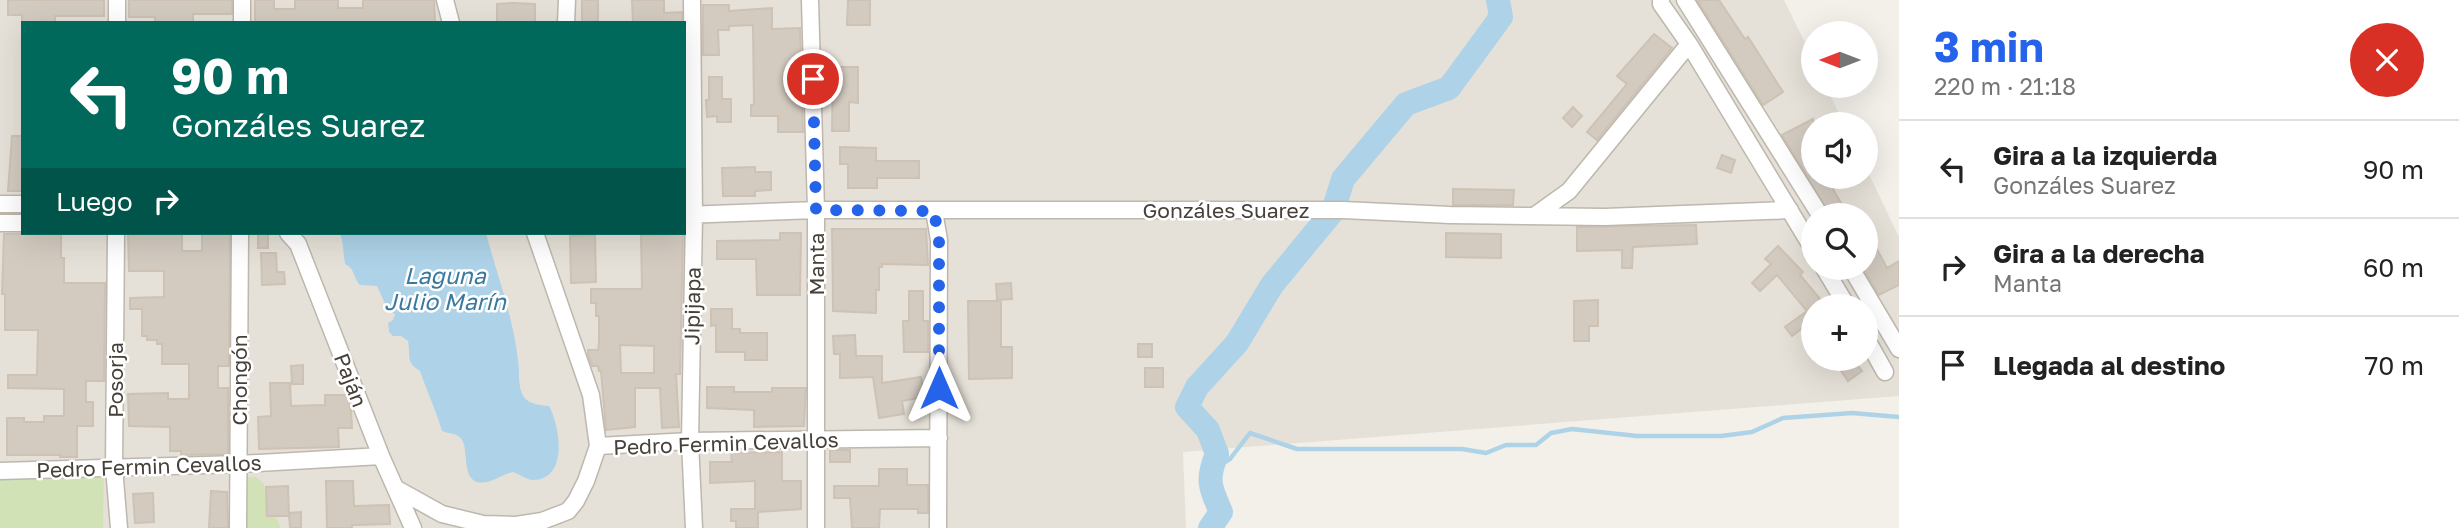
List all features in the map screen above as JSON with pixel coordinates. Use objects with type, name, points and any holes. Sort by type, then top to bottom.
[{"type":"street","points":[[117,0],[117,21]]},
{"type":"street","points":[[242,0],[242,21]]},
{"type":"street","points":[[445,0],[450,21]]},
{"type":"street","points":[[566,21],[567,0]]},
{"type":"street","name":"Jipijapa","points":[[692,0],[689,215],[690,442],[694,528]]},
{"type":"street","name":"Manta","points":[[810,0],[816,210],[816,528]]},
{"type":"street","points":[[1661,0],[1801,229]]},
{"type":"street","points":[[1685,0],[1812,203]]},
{"type":"street","points":[[1534,216],[1569,191],[1689,44]]},
{"type":"street","points":[[0,204],[21,204]]},
{"type":"street","name":"Gonzáles Suarez","points":[[689,215],[816,210],[1343,210],[1605,217],[1790,210]]},
{"type":"street","points":[[934,211],[939,240],[939,528]]},
{"type":"street","points":[[0,223],[21,223]]},
{"type":"street","name":"Posorja","points":[[116,235],[114,467],[119,528]]},
{"type":"street","name":"Chongón","points":[[238,528],[240,235]]},
{"type":"street","name":"Paján","points":[[290,235],[298,244],[381,456],[413,528]]},
{"type":"street","points":[[536,235],[591,395],[598,446]]},
{"type":"street","points":[[1858,280],[1899,349]]},
{"type":"street","points":[[1878,359],[1885,372]]},
{"type":"street","name":"Pedro Fermin Cevallos","points":[[568,511],[586,481],[598,446],[939,438]]},
{"type":"street","name":"Pedro Fermin Cevallos","points":[[0,471],[239,464],[381,456]]},
{"type":"street","points":[[397,488],[442,514],[483,524],[516,525],[542,521],[568,511],[568,528]]},
{"type":"shaded area","points":[[0,0],[1784,0],[1801,35],[1801,98],[1832,98],[1838,112],[1801,112],[1801,189],[1876,189],[1899,237],[1899,396],[1183,452],[1186,528],[0,528]]},
{"type":"green space","points":[[104,472],[103,528],[0,528],[0,477]]},
{"type":"green space","points":[[245,477],[256,477],[264,484],[265,494],[281,528],[245,528]]},
{"type":"water","name":"Laguna Julio Marín","points":[[340,235],[487,235],[512,328],[522,393],[529,402],[549,406],[553,415],[559,450],[552,471],[533,480],[513,472],[487,482],[472,479],[467,468],[462,440],[442,431],[420,371],[410,362],[408,341],[389,332],[388,323],[393,320],[395,314],[388,310],[377,286],[360,285],[356,280],[351,269],[345,264]]},
{"type":"building","points":[[8,0],[104,0],[104,16],[55,16],[55,21],[22,21],[22,15],[8,15]]},
{"type":"building","points":[[129,0],[232,0],[232,14],[193,14],[193,21],[155,21],[155,17],[129,17]]},
{"type":"building","points":[[255,0],[274,0],[274,9],[295,9],[295,0],[338,0],[338,8],[363,8],[363,0],[434,0],[435,21],[255,21]]},
{"type":"building","points":[[582,0],[598,0],[598,21],[582,21]]},
{"type":"building","points":[[632,0],[664,0],[664,13],[682,12],[682,21],[633,21]]},
{"type":"building","points":[[848,0],[870,0],[870,25],[847,25]]},
{"type":"building","points":[[1697,0],[1719,0],[1745,39],[1748,37],[1783,92],[1763,105]]},
{"type":"building","points":[[497,4],[535,4],[535,21],[497,21]]},
{"type":"building","points":[[703,5],[729,5],[729,11],[772,8],[772,29],[800,28],[803,132],[778,132],[778,116],[751,116],[751,105],[754,105],[753,25],[729,26],[729,30],[718,30],[719,55],[703,55]]},
{"type":"building","points":[[1654,34],[1672,48],[1597,140],[1587,132],[1627,84],[1617,76]]},
{"type":"building","points":[[833,67],[858,67],[858,103],[849,102],[849,131],[832,131]]},
{"type":"building","points":[[709,77],[722,77],[722,99],[731,99],[731,122],[717,122],[717,116],[707,117]]},
{"type":"building","points":[[1573,107],[1582,116],[1572,127],[1563,118]]},
{"type":"building","points":[[1801,125],[1801,167],[1782,135]]},
{"type":"building","points":[[12,136],[21,136],[21,191],[8,191]]},
{"type":"building","points":[[840,147],[876,148],[876,161],[919,161],[919,178],[877,178],[877,188],[848,188],[848,164],[840,164]]},
{"type":"building","points":[[1722,155],[1735,160],[1731,173],[1717,168]]},
{"type":"building","points":[[755,167],[755,172],[771,172],[771,190],[755,191],[755,196],[723,196],[722,168]]},
{"type":"building","points":[[1453,189],[1514,190],[1513,205],[1453,205]]},
{"type":"building","points":[[1814,189],[1833,189],[1841,203],[1823,203]]},
{"type":"building","points":[[1696,225],[1697,244],[1633,247],[1632,268],[1622,268],[1622,250],[1577,251],[1577,227]]},
{"type":"building","points":[[832,229],[926,229],[928,265],[882,264],[882,267],[879,267],[879,290],[876,290],[876,313],[833,311]]},
{"type":"building","points":[[780,233],[801,233],[800,295],[757,295],[756,259],[717,259],[717,241],[780,240]]},
{"type":"building","points":[[1446,233],[1501,234],[1501,258],[1446,257]]},
{"type":"building","points":[[4,234],[61,235],[64,283],[105,283],[104,381],[86,381],[86,402],[93,402],[93,426],[77,426],[77,457],[7,455],[7,418],[24,418],[24,422],[44,422],[44,416],[64,416],[64,389],[8,388],[8,375],[37,375],[38,330],[5,330],[5,294],[2,294]]},
{"type":"building","points":[[128,235],[182,235],[182,251],[202,251],[202,235],[230,235],[229,366],[218,366],[218,388],[228,388],[228,454],[181,455],[181,451],[170,451],[170,427],[129,426],[128,394],[168,393],[168,399],[189,399],[189,364],[162,364],[162,344],[142,336],[142,309],[130,309],[130,298],[164,297],[164,271],[129,271]]},
{"type":"building","points":[[258,235],[268,235],[268,248],[258,248]]},
{"type":"building","points":[[595,235],[596,282],[571,283],[570,236]]},
{"type":"building","points":[[641,235],[683,235],[680,374],[676,374],[679,427],[662,428],[660,388],[635,388],[635,427],[606,430],[601,371],[598,366],[592,366],[588,354],[588,350],[598,350],[599,342],[599,316],[596,316],[596,303],[591,303],[591,289],[642,289]],"holes":[[[620,345],[654,346],[654,373],[621,373]]]},
{"type":"building","points":[[1778,246],[1801,270],[1801,280],[1804,280],[1816,294],[1801,294],[1801,304],[1777,275],[1760,291],[1752,283],[1771,264],[1765,259]]},
{"type":"building","points":[[1878,251],[1887,268],[1899,261],[1899,285],[1879,295],[1870,280],[1878,280]]},
{"type":"building","points":[[261,253],[276,253],[277,272],[284,272],[285,284],[262,285]]},
{"type":"building","points":[[1011,283],[1012,299],[997,300],[996,284]]},
{"type":"building","points":[[909,291],[923,291],[923,321],[928,321],[928,352],[904,352],[903,321],[909,321]]},
{"type":"building","points":[[1598,300],[1598,326],[1589,326],[1589,341],[1574,341],[1574,301]]},
{"type":"building","points":[[968,301],[1001,301],[1001,347],[1012,347],[1012,378],[969,379]]},
{"type":"building","points":[[711,309],[732,309],[732,329],[740,329],[740,333],[767,333],[767,360],[745,360],[745,352],[716,352],[716,325],[711,326]]},
{"type":"building","points":[[1801,315],[1801,329],[1792,336],[1785,327]]},
{"type":"building","points":[[855,335],[856,356],[882,356],[882,383],[921,377],[924,397],[902,401],[904,414],[879,418],[873,377],[840,378],[840,354],[834,354],[833,336]]},
{"type":"building","points":[[1138,344],[1152,344],[1152,357],[1138,357]]},
{"type":"building","points":[[303,365],[303,384],[292,384],[291,366]]},
{"type":"building","points":[[1145,368],[1163,368],[1163,387],[1145,387]]},
{"type":"building","points":[[1841,371],[1862,371],[1848,381]]},
{"type":"building","points":[[270,383],[290,383],[291,406],[325,405],[325,395],[346,395],[351,409],[352,428],[338,428],[339,447],[259,449],[258,417],[271,416]]},
{"type":"building","points":[[707,387],[734,387],[734,392],[772,392],[772,388],[806,388],[804,426],[754,427],[754,410],[707,408]]},
{"type":"building","points":[[830,450],[850,450],[850,462],[830,462]]},
{"type":"building","points":[[782,452],[782,481],[801,481],[801,509],[758,512],[758,528],[736,528],[736,521],[731,521],[731,509],[755,509],[755,481],[710,483],[710,462],[732,462],[731,453]]},
{"type":"building","points":[[879,469],[907,469],[907,485],[928,485],[928,513],[918,513],[918,509],[880,509],[879,528],[852,528],[850,498],[834,498],[834,486],[879,486]]},
{"type":"building","points":[[326,481],[353,481],[354,506],[389,505],[390,524],[327,528]]},
{"type":"building","points":[[288,486],[289,516],[267,516],[266,487]]},
{"type":"building","points":[[211,491],[227,492],[228,528],[209,528]]},
{"type":"building","points":[[153,493],[154,522],[135,523],[133,494]]},
{"type":"building","points":[[301,512],[301,528],[290,528],[289,513]]},
{"type":"waterway","points":[[1210,528],[1221,512],[1211,483],[1211,471],[1217,454],[1208,430],[1187,407],[1197,387],[1237,343],[1272,285],[1333,211],[1343,179],[1406,104],[1449,88],[1501,17],[1498,0]]},
{"type":"waterway","points":[[1210,471],[1230,459],[1250,433],[1297,449],[1462,449],[1486,453],[1506,445],[1536,445],[1551,433],[1572,429],[1637,436],[1721,436],[1752,432],[1783,418],[1852,413],[1899,417]]},
{"type":"route","points":[[813,79],[816,210],[934,211],[939,240],[939,388]]}]
